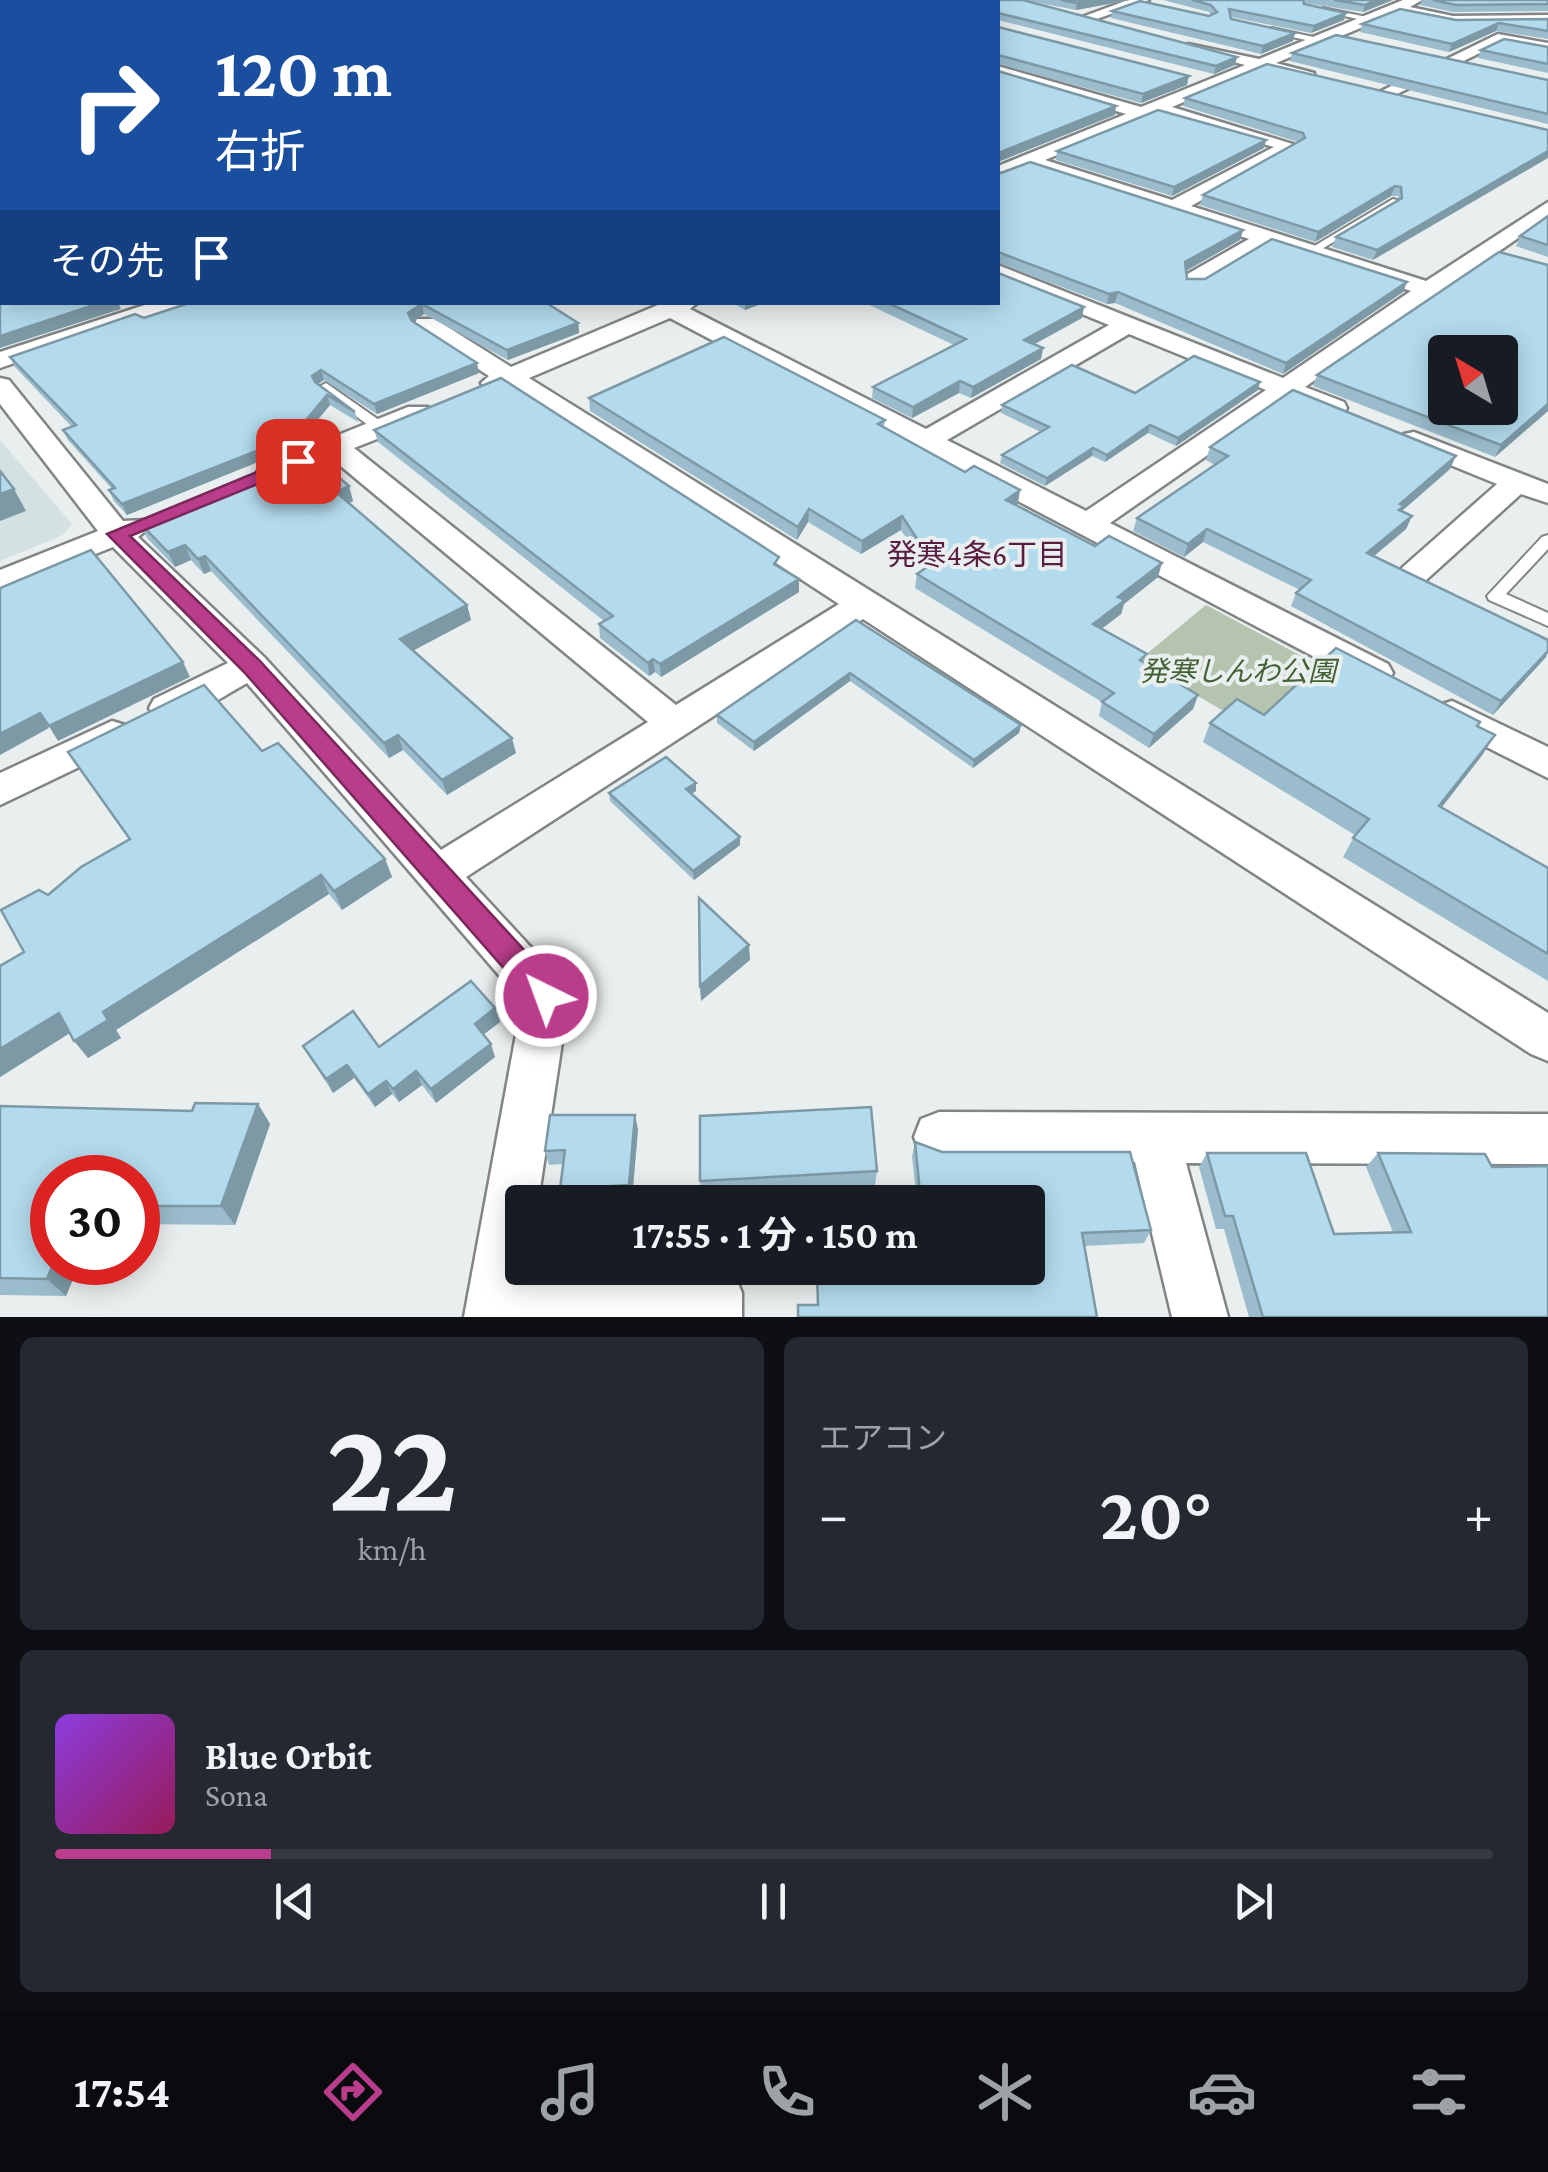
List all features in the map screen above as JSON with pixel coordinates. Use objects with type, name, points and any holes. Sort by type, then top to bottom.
[{"type":"street","points":[[1000,172],[1415,0]]},
{"type":"street","points":[[1116,28],[1073,18],[1144,2]]},
{"type":"street","points":[[1394,8],[1453,20],[1548,19]]},
{"type":"street","points":[[1322,37],[1364,42]]},
{"type":"street","points":[[1383,94],[1498,38],[1548,48]]},
{"type":"street","points":[[1170,42],[1326,80]]},
{"type":"street","points":[[1416,53],[1483,68]]},
{"type":"street","points":[[1176,73],[1212,82]]},
{"type":"street","points":[[1002,76],[1290,146],[1174,207]]},
{"type":"street","points":[[1364,89],[1420,102]]},
{"type":"street","points":[[1028,160],[1432,290]]},
{"type":"street","points":[[1090,523],[1543,215]]},
{"type":"street","points":[[1192,280],[1267,237]]},
{"type":"street","points":[[1490,250],[1519,258]]},
{"type":"street","points":[[1000,273],[1358,418]]},
{"type":"street","points":[[0,360],[170,305]]},
{"type":"street","points":[[473,392],[679,306],[1548,764]]},
{"type":"street","points":[[426,324],[1548,1039]]},
{"type":"street","points":[[928,439],[1127,325]]},
{"type":"street","points":[[0,386],[135,527],[252,666],[546,996],[496,1303],[714,1293],[714,1317]]},
{"type":"street","points":[[244,483],[436,406]]},
{"type":"street","points":[[1394,432],[1548,494]]},
{"type":"street","points":[[334,446],[674,723]]},
{"type":"street","points":[[1414,574],[1518,482]]},
{"type":"street","points":[[0,582],[135,527]]},
{"type":"street","points":[[437,874],[864,603]]},
{"type":"street","points":[[0,790],[252,666]]},
{"type":"street","points":[[940,1137],[1548,1139]]},
{"type":"street","points":[[1154,1137],[1200,1317]]},
{"type":"lane","points":[[1319,9],[1366,19]]},
{"type":"lane","points":[[1266,29],[1322,37]]},
{"type":"lane","points":[[1310,251],[1393,202]]},
{"type":"lane","points":[[326,387],[381,428]]},
{"type":"lane","points":[[1548,540],[1495,596],[1548,620]]},
{"type":"shaded area","points":[[0,440],[72,524],[63,535],[0,561]]},
{"type":"green space","name":"発寒しんわ公園","points":[[1206,605],[1322,667],[1256,730],[1138,661]]},
{"type":"building","points":[[1000,0],[1023,0],[1237,57],[1216,66],[1000,13]]},
{"type":"building","points":[[1192,0],[1303,0],[1304,4],[1346,13],[1314,26],[1229,9],[1231,19],[1295,33],[1263,46],[1112,11],[1140,1],[1209,16],[1217,12],[1211,5]]},
{"type":"building","points":[[1334,0],[1377,0],[1365,5]]},
{"type":"building","points":[[1433,0],[1548,0],[1548,4],[1456,5]]},
{"type":"building","points":[[1400,9],[1456,20],[1548,19],[1548,31],[1499,23],[1452,44],[1362,24]]},
{"type":"building","points":[[1000,28],[1189,76],[1143,94],[1000,56]]},
{"type":"building","points":[[1336,35],[1548,80],[1548,114],[1292,53]]},
{"type":"building","points":[[1504,39],[1548,47],[1548,64],[1481,50]]},
{"type":"building","points":[[1267,64],[1548,130],[1548,151],[1377,250],[1336,237],[1402,198],[1401,187],[1395,186],[1318,232],[1203,195],[1305,138],[1303,133],[1185,98]]},
{"type":"building","points":[[1000,72],[1116,106],[1000,152]]},
{"type":"building","points":[[1158,110],[1266,140],[1174,187],[1057,151]]},
{"type":"building","points":[[1030,162],[1243,230],[1185,262],[1187,279],[1205,279],[1272,239],[1407,282],[1286,363],[1118,292],[1109,294],[1000,253],[1001,173]]},
{"type":"building","points":[[1548,216],[1548,245],[1520,236]]},
{"type":"building","points":[[1499,252],[1548,265],[1548,404],[1501,445],[1448,425],[1518,425],[1518,335],[1428,335],[1428,417],[1317,375]]},
{"type":"building","points":[[1000,274],[1084,307],[1024,340],[1043,348],[973,387],[960,381],[913,407],[873,387],[966,339],[892,305],[1000,305]]},
{"type":"building","points":[[0,305],[94,305],[0,336]]},
{"type":"building","points":[[183,305],[420,305],[408,313],[412,321],[477,363],[374,404],[321,370],[312,376],[315,382],[355,412],[327,395],[292,437],[122,504],[109,490],[115,488],[63,430],[76,425],[10,357],[135,314],[144,318]]},
{"type":"building","points":[[424,305],[550,305],[578,323],[507,350]]},
{"type":"building","points":[[724,337],[885,420],[878,424],[965,472],[974,466],[1020,490],[1006,500],[1095,546],[1109,536],[1162,563],[1118,597],[1125,600],[1093,624],[1147,654],[1140,660],[1198,695],[1154,734],[1102,702],[1114,693],[917,574],[933,563],[902,516],[862,541],[809,509],[798,527],[589,398]]},
{"type":"building","points":[[1194,356],[1260,382],[1178,438],[1150,425],[1107,455],[1093,448],[1047,478],[1002,455],[1049,427],[1002,405],[1072,365],[1135,393]]},
{"type":"building","points":[[501,378],[779,557],[774,564],[799,579],[660,664],[653,659],[648,663],[599,624],[613,616],[374,430]]},
{"type":"building","points":[[1293,390],[1456,456],[1400,504],[1404,506],[1399,510],[1412,516],[1367,553],[1548,640],[1548,651],[1501,701],[1296,593],[1311,580],[1207,529],[1188,544],[1137,518],[1228,456],[1210,447]]},
{"type":"building","points":[[311,454],[349,486],[336,492],[467,605],[400,639],[512,738],[442,780],[398,735],[384,743],[205,556],[198,559],[185,545],[168,552],[140,523]]},
{"type":"building","points":[[0,471],[14,489],[0,494]]},
{"type":"building","points":[[91,550],[183,662],[49,726],[40,713],[0,734],[0,588]]},
{"type":"building","points":[[856,620],[1021,725],[974,760],[850,673],[754,742],[717,715]]},
{"type":"building","points":[[1336,648],[1480,722],[1477,726],[1495,735],[1439,806],[1548,868],[1548,954],[1353,838],[1369,819],[1210,723],[1237,699],[1264,715]]},
{"type":"building","points":[[204,685],[262,751],[278,743],[385,859],[334,891],[321,875],[103,1012],[108,1020],[74,1041],[59,1013],[0,1049],[0,966],[24,952],[1,910],[39,890],[48,895],[81,867],[130,839],[68,752]]},
{"type":"building","points":[[666,757],[696,783],[686,789],[740,837],[693,871],[609,793]]},
{"type":"building","points":[[699,898],[749,945],[700,986]]},
{"type":"building","points":[[471,981],[495,1008],[475,1024],[491,1044],[431,1089],[416,1071],[393,1089],[386,1081],[368,1094],[347,1065],[326,1079],[303,1046],[353,1011],[379,1047]]},
{"type":"building","points":[[195,1103],[258,1104],[221,1206],[160,1206],[160,1155],[30,1155],[30,1279],[0,1278],[0,1106],[192,1111]]},
{"type":"building","points":[[871,1107],[877,1171],[700,1181],[700,1116]]},
{"type":"building","points":[[550,1115],[635,1115],[629,1185],[561,1185],[565,1150],[545,1151]]},
{"type":"building","points":[[915,1142],[942,1152],[1130,1152],[1151,1230],[1082,1233],[1097,1317],[798,1317],[798,1305],[818,1305],[817,1285],[1045,1285],[1045,1185],[919,1185]]},
{"type":"building","points":[[1207,1153],[1306,1153],[1334,1234],[1411,1232],[1378,1153],[1485,1154],[1492,1167],[1548,1166],[1548,1317],[1263,1317],[1233,1216],[1225,1216]]},
{"type":"district","name":"発寒4条6丁目","points":[[977,555]]},
{"type":"route","points":[[298,461],[117,534],[252,666],[546,996]]}]
